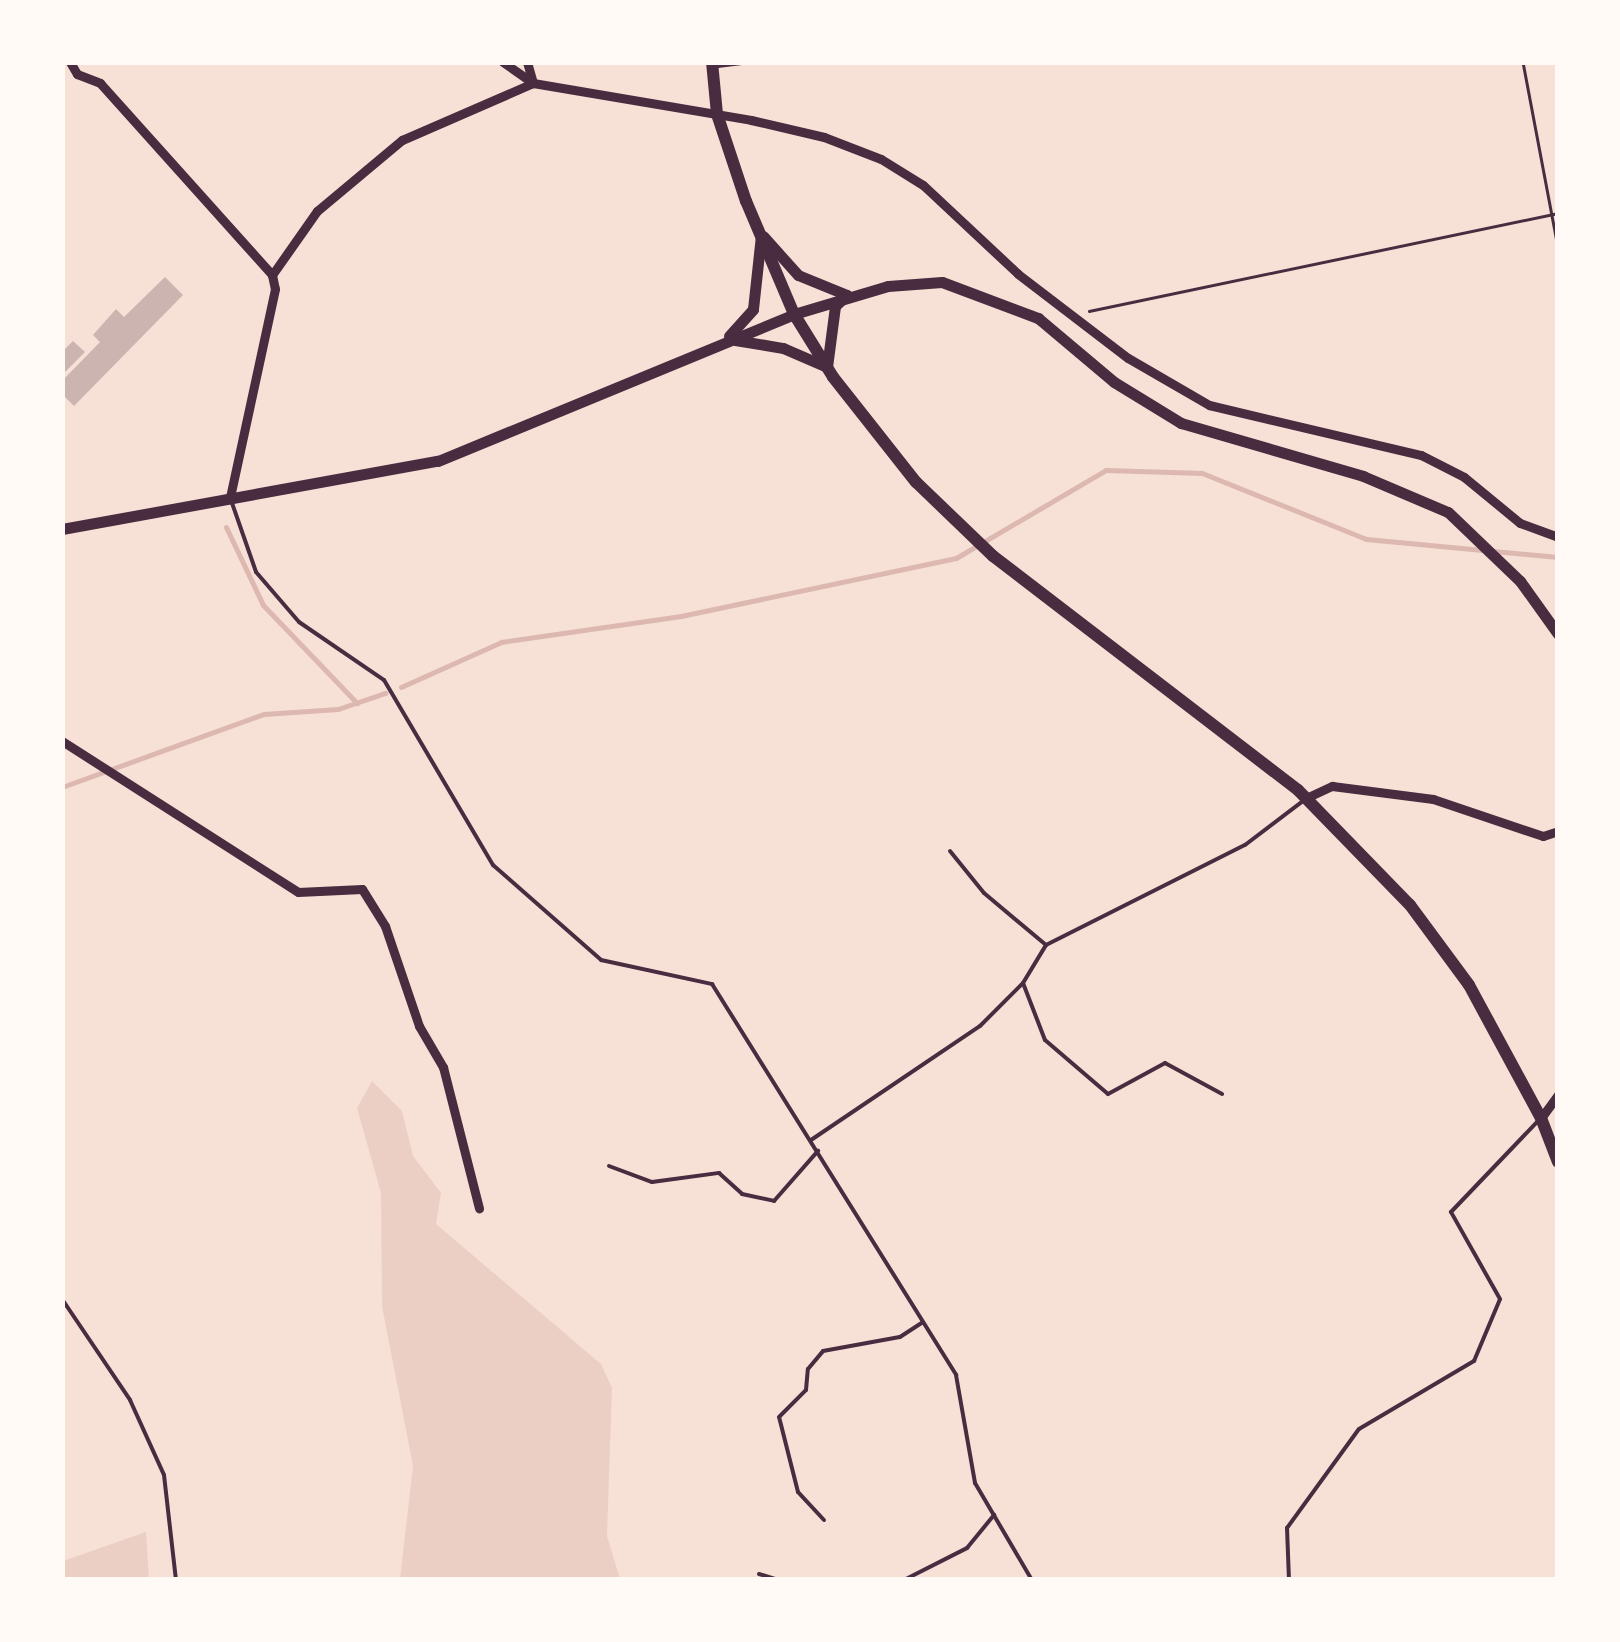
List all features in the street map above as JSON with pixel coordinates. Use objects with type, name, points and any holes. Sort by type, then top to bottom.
[{"type":"main road","points":[[713,65],[717,114],[762,234],[794,314],[827,367],[942,507],[993,556],[1306,798],[1410,905],[1469,985],[1541,1118],[1558,1162]]},
{"type":"street","points":[[70,62],[77,74],[100,82],[272,275],[275,290],[230,498]]},
{"type":"street","points":[[503,62],[533,83],[717,114],[824,137],[880,159],[923,185],[1018,274],[1128,358],[1208,405],[1421,455],[1464,478],[1520,523],[1558,537]]},
{"type":"street","points":[[527,62],[533,83]]},
{"type":"street","points":[[272,275],[317,211],[402,140],[533,83]]},
{"type":"street","points":[[762,234],[798,275],[848,295]]},
{"type":"street","points":[[726,339],[753,308],[762,234]]},
{"type":"street","points":[[62,529],[438,461],[603,398],[726,339],[794,314],[848,295],[942,282],[1000,298],[1038,318],[1114,382],[1181,423],[1362,476],[1448,512],[1520,581],[1558,634]]},
{"type":"street","points":[[726,339],[783,348],[827,367],[835,306],[848,295]]},
{"type":"street","points":[[62,741],[298,892],[362,889],[385,926],[419,1026],[443,1067],[478,1208]]},
{"type":"street","points":[[1306,798],[1332,786],[1433,799],[1543,836],[1558,831]]},
{"type":"street","points":[[1541,1118],[1558,1096]]},
{"type":"lane","points":[[713,65],[750,62]]},
{"type":"lane","points":[[230,498],[256,572],[299,622],[384,680],[494,865],[601,960],[712,984],[956,1375],[975,1484],[1032,1580]]},
{"type":"lane","points":[[811,1140],[980,1026],[1023,982],[1046,946],[1244,845],[1306,798]]},
{"type":"lane","points":[[950,852],[984,893],[1046,946]]},
{"type":"lane","points":[[1023,982],[1046,1040],[1108,1094],[1165,1063],[1222,1094]]},
{"type":"lane","points":[[1289,1580],[1287,1528],[1360,1429],[1474,1361],[1500,1299],[1450,1212],[1541,1118]]},
{"type":"lane","points":[[609,1166],[652,1182],[719,1173],[742,1194],[774,1201],[818,1151]]},
{"type":"lane","points":[[62,1300],[130,1400],[164,1475],[176,1580]]},
{"type":"lane","points":[[824,1520],[798,1492],[779,1417],[806,1390],[808,1370],[823,1350],[900,1338],[923,1322]]},
{"type":"lane","points":[[904,1580],[967,1548],[994,1515]]},
{"type":"lane","points":[[759,1574],[780,1580]]},
{"type":"path","points":[[1523,62],[1555,213],[1558,248]]},
{"type":"path","points":[[1075,314],[1555,213]]},
{"type":"shaded area","points":[[372,1081],[402,1111],[413,1156],[441,1193],[436,1224],[601,1364],[612,1388],[607,1536],[620,1579],[400,1579],[413,1466],[382,1306],[381,1193],[357,1108]]},
{"type":"shaded area","points":[[146,1532],[149,1579],[63,1579],[63,1561]]},
{"type":"building","points":[[165,277],[183,295],[74,406],[62,394],[62,381],[100,342],[93,335],[116,309],[124,317]]},
{"type":"building","points":[[73,341],[85,352],[65,372],[62,352]]},
{"type":"waterway","points":[[401,687],[501,642],[681,616],[956,558],[1106,470],[1202,473],[1366,539],[1482,550]]},
{"type":"waterway","points":[[226,527],[263,605],[357,703]]},
{"type":"waterway","points":[[1493,551],[1558,557]]},
{"type":"waterway","points":[[62,787],[264,714],[338,709],[385,693]]}]
